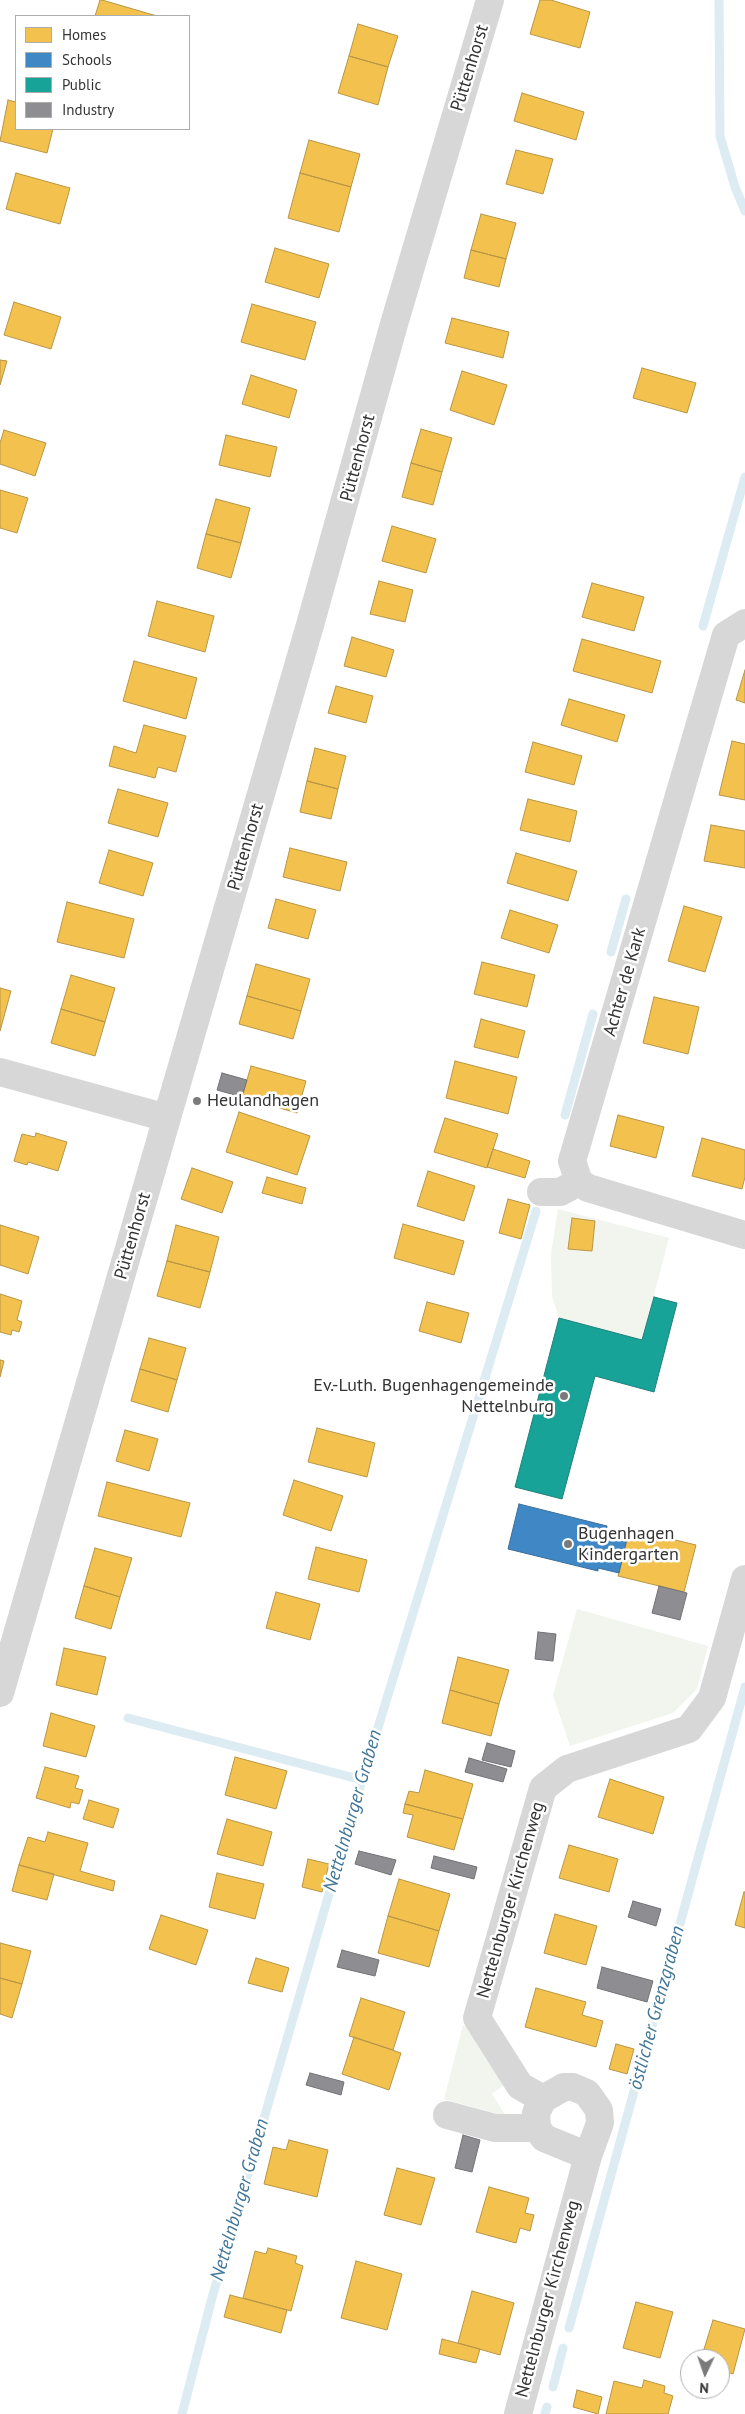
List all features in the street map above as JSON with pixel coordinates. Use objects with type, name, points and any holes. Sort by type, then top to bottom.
[{"type":"street","name":"Püttenhorst","points":[[0,1693],[340,522],[394,324],[490,0]]},
{"type":"street","name":"Achter de Kark","points":[[579,1182],[572,1161],[726,635],[745,624]]},
{"type":"street","points":[[0,1072],[167,1118]]},
{"type":"street","points":[[541,1192],[560,1192],[579,1182],[588,1188],[745,1235]]},
{"type":"street","name":"Nettelnburger Kirchenweg","points":[[518,2414],[588,2156],[600,2123],[599,2110],[593,2098],[581,2089],[564,2087],[554,2090],[542,2099],[520,2086],[477,2018],[543,1788],[567,1769],[689,1728],[712,1698],[745,1579]]},
{"type":"street","points":[[542,2099],[536,2113],[537,2128],[544,2138],[588,2156]]},
{"type":"street","points":[[447,2115],[494,2128],[537,2128]]},
{"type":"shaded area","points":[[558,1209],[669,1238],[642,1340],[559,1318],[552,1296],[551,1254]]},
{"type":"shaded area","points":[[577,1609],[708,1646],[697,1689],[673,1713],[570,1746],[553,1695]]},
{"type":"shaded area","points":[[463,2025],[474,2031],[503,2086],[492,2094],[506,2116],[444,2099]]},
{"type":"building: Homes","points":[[100,0],[102,0],[154,15],[95,15]]},
{"type":"building: Homes","points":[[540,0],[551,0],[590,12],[580,48],[530,34]]},
{"type":"building: Homes","points":[[358,24],[398,36],[388,67],[349,56]]},
{"type":"building: Homes","points":[[349,56],[388,67],[378,105],[338,93]]},
{"type":"building: Homes","points":[[522,93],[584,112],[576,140],[514,121]]},
{"type":"building: Homes","points":[[8,100],[15,102],[15,130],[53,130],[47,153],[0,141]]},
{"type":"building: Homes","points":[[309,140],[360,154],[351,187],[300,173]]},
{"type":"building: Homes","points":[[516,150],[553,159],[543,194],[506,184]]},
{"type":"building: Homes","points":[[16,173],[70,188],[60,224],[6,209]]},
{"type":"building: Homes","points":[[300,173],[351,187],[339,232],[288,218]]},
{"type":"building: Homes","points":[[481,214],[516,223],[506,259],[471,250]]},
{"type":"building: Homes","points":[[275,248],[329,264],[319,298],[265,282]]},
{"type":"building: Homes","points":[[471,250],[506,259],[499,287],[464,278]]},
{"type":"building: Homes","points":[[14,302],[61,317],[51,349],[4,335]]},
{"type":"building: Homes","points":[[252,304],[316,322],[305,360],[241,342]]},
{"type":"building: Homes","points":[[452,318],[509,332],[503,358],[445,343]]},
{"type":"building: Homes","points":[[0,360],[7,361],[0,385]]},
{"type":"building: Homes","points":[[642,368],[696,383],[687,413],[633,398]]},
{"type":"building: Homes","points":[[462,371],[507,385],[494,425],[450,410]]},
{"type":"building: Homes","points":[[251,375],[297,390],[289,418],[242,404]]},
{"type":"building: Homes","points":[[421,429],[452,438],[442,472],[411,463]]},
{"type":"building: Homes","points":[[4,430],[46,443],[35,476],[0,464],[0,443]]},
{"type":"building: Homes","points":[[226,435],[277,447],[270,477],[219,465]]},
{"type":"building: Homes","points":[[411,463],[442,472],[433,505],[402,497]]},
{"type":"building: Homes","points":[[0,490],[28,498],[17,533],[0,528]]},
{"type":"building: Homes","points":[[216,499],[250,508],[241,543],[206,534]]},
{"type":"building: Homes","points":[[392,526],[436,539],[426,573],[382,561]]},
{"type":"building: Homes","points":[[206,534],[241,543],[231,578],[197,568]]},
{"type":"building: Homes","points":[[379,581],[413,590],[405,622],[370,614]]},
{"type":"building: Homes","points":[[592,583],[644,597],[634,631],[582,617]]},
{"type":"building: Homes","points":[[157,601],[214,616],[205,652],[148,636]]},
{"type":"building: Homes","points":[[352,637],[394,650],[386,677],[344,666]]},
{"type":"building: Homes","points":[[582,639],[661,661],[652,693],[573,671]]},
{"type":"building: Homes","points":[[134,661],[197,678],[186,719],[123,701]]},
{"type":"building: Homes","points":[[745,670],[745,703],[736,700]]},
{"type":"building: Homes","points":[[336,686],[373,696],[366,723],[328,713]]},
{"type":"building: Homes","points":[[569,699],[625,715],[617,742],[561,725]]},
{"type":"building: Homes","points":[[144,725],[186,736],[176,772],[158,767],[155,778],[109,766],[114,746],[136,753]]},
{"type":"building: Homes","points":[[732,741],[745,744],[745,800],[719,795]]},
{"type":"building: Homes","points":[[533,742],[582,756],[574,785],[525,772]]},
{"type":"building: Homes","points":[[315,748],[346,756],[338,789],[307,781]]},
{"type":"building: Homes","points":[[307,781],[338,789],[331,819],[300,812]]},
{"type":"building: Homes","points":[[118,789],[168,803],[158,837],[108,823]]},
{"type":"building: Homes","points":[[528,799],[577,811],[570,842],[520,830]]},
{"type":"building: Homes","points":[[711,825],[745,831],[745,868],[704,861]]},
{"type":"building: Homes","points":[[290,848],[347,862],[340,891],[283,877]]},
{"type":"building: Homes","points":[[109,850],[153,863],[143,896],[99,883]]},
{"type":"building: Homes","points":[[516,853],[577,871],[568,901],[507,883]]},
{"type":"building: Homes","points":[[276,899],[316,910],[308,939],[268,928]]},
{"type":"building: Homes","points":[[67,902],[134,919],[124,958],[57,942]]},
{"type":"building: Homes","points":[[684,906],[722,917],[705,972],[668,961]]},
{"type":"building: Homes","points":[[510,910],[558,925],[549,953],[501,938]]},
{"type":"building: Homes","points":[[482,962],[535,975],[527,1007],[474,994]]},
{"type":"building: Homes","points":[[256,964],[310,979],[301,1011],[247,996]]},
{"type":"building: Homes","points":[[71,975],[115,988],[105,1022],[61,1009]]},
{"type":"building: Homes","points":[[0,988],[11,991],[0,1031]]},
{"type":"building: Homes","points":[[247,996],[301,1011],[293,1039],[239,1024]]},
{"type":"building: Homes","points":[[654,997],[699,1007],[688,1054],[643,1043]]},
{"type":"building: Homes","points":[[61,1009],[105,1022],[95,1056],[51,1043]]},
{"type":"building: Homes","points":[[481,1019],[525,1031],[518,1058],[474,1047]]},
{"type":"building: Homes","points":[[455,1061],[517,1077],[508,1114],[446,1098]]},
{"type":"building: Homes","points":[[251,1066],[306,1081],[297,1113],[242,1097]]},
{"type":"building: Homes","points":[[239,1112],[310,1136],[297,1175],[226,1152]]},
{"type":"building: Homes","points":[[618,1115],[664,1127],[656,1158],[610,1146]]},
{"type":"building: Homes","points":[[445,1118],[498,1134],[487,1168],[434,1152]]},
{"type":"building: Homes","points":[[36,1133],[67,1142],[58,1171],[28,1162],[27,1165],[14,1161],[22,1134],[35,1137]]},
{"type":"building: Homes","points":[[702,1138],[745,1150],[745,1177],[742,1189],[692,1176]]},
{"type":"building: Homes","points":[[493,1149],[530,1161],[525,1178],[487,1167]]},
{"type":"building: Homes","points":[[192,1168],[233,1182],[222,1213],[181,1199]]},
{"type":"building: Homes","points":[[428,1171],[475,1186],[464,1221],[417,1206]]},
{"type":"building: Homes","points":[[267,1177],[306,1188],[302,1204],[262,1193]]},
{"type":"building: Homes","points":[[508,1199],[530,1205],[521,1239],[499,1233]]},
{"type":"building: Homes","points":[[572,1218],[595,1221],[592,1251],[568,1249]]},
{"type":"building: Homes","points":[[403,1224],[464,1241],[454,1275],[394,1258]]},
{"type":"building: Homes","points":[[0,1225],[39,1237],[28,1274],[0,1265]]},
{"type":"building: Homes","points":[[176,1225],[219,1237],[210,1272],[167,1261]]},
{"type":"building: Homes","points":[[167,1261],[210,1272],[200,1308],[157,1296]]},
{"type":"building: Homes","points":[[0,1294],[22,1301],[17,1320],[22,1322],[19,1332],[12,1330],[11,1335],[0,1332]]},
{"type":"building: Homes","points":[[427,1302],[469,1313],[461,1343],[419,1331]]},
{"type":"building: Homes","points":[[149,1338],[186,1348],[177,1380],[140,1369]]},
{"type":"building: Homes","points":[[0,1360],[4,1361],[0,1377]]},
{"type":"building: Homes","points":[[140,1369],[177,1380],[168,1412],[131,1401]]},
{"type":"building: Homes","points":[[317,1428],[375,1443],[367,1477],[308,1462]]},
{"type":"building: Homes","points":[[125,1430],[158,1439],[149,1471],[116,1461]]},
{"type":"building: Homes","points":[[294,1480],[343,1496],[331,1531],[283,1515]]},
{"type":"building: Homes","points":[[107,1482],[190,1503],[181,1537],[98,1516]]},
{"type":"building: Homes","points":[[630,1529],[696,1545],[684,1592],[618,1576]]},
{"type":"building: Homes","points":[[316,1547],[367,1560],[359,1592],[308,1579]]},
{"type":"building: Homes","points":[[95,1548],[132,1558],[120,1597],[84,1586]]},
{"type":"building: Homes","points":[[84,1586],[120,1597],[111,1629],[75,1618]]},
{"type":"building: Homes","points":[[276,1592],[320,1604],[310,1640],[266,1628]]},
{"type":"building: Homes","points":[[64,1648],[106,1657],[97,1695],[56,1685]]},
{"type":"building: Homes","points":[[458,1657],[509,1670],[499,1704],[450,1690]]},
{"type":"building: Homes","points":[[450,1690],[499,1704],[491,1736],[442,1723]]},
{"type":"building: Homes","points":[[51,1713],[95,1726],[86,1757],[43,1746]]},
{"type":"building: Homes","points":[[235,1757],[287,1771],[276,1809],[225,1795]]},
{"type":"building: Homes","points":[[45,1767],[79,1776],[75,1788],[83,1790],[79,1804],[71,1802],[70,1808],[36,1798]]},
{"type":"building: Homes","points":[[425,1770],[473,1784],[463,1819],[405,1804],[409,1791],[419,1793]]},
{"type":"building: Homes","points":[[610,1779],[664,1797],[653,1834],[598,1817]]},
{"type":"building: Homes","points":[[89,1800],[119,1809],[113,1828],[83,1819]]},
{"type":"building: Homes","points":[[405,1804],[463,1819],[454,1850],[407,1837],[413,1815],[403,1813]]},
{"type":"building: Homes","points":[[227,1819],[272,1832],[263,1866],[217,1854]]},
{"type":"building: Homes","points":[[48,1832],[88,1843],[80,1871],[115,1881],[113,1891],[19,1865],[28,1837],[45,1842]]},
{"type":"building: Homes","points":[[569,1845],[618,1859],[609,1892],[559,1878]]},
{"type":"building: Homes","points":[[308,1859],[329,1864],[322,1892],[302,1887]]},
{"type":"building: Homes","points":[[19,1865],[54,1874],[47,1900],[12,1891]]},
{"type":"building: Homes","points":[[217,1873],[264,1884],[255,1919],[209,1907]]},
{"type":"building: Homes","points":[[399,1879],[450,1894],[439,1931],[388,1916]]},
{"type":"building: Homes","points":[[745,1892],[745,1928],[735,1925]]},
{"type":"building: Homes","points":[[555,1914],[597,1926],[586,1965],[544,1953]]},
{"type":"building: Homes","points":[[161,1915],[208,1930],[196,1965],[149,1949]]},
{"type":"building: Homes","points":[[388,1916],[439,1931],[429,1967],[378,1953]]},
{"type":"building: Homes","points":[[0,1943],[31,1951],[22,1984],[0,1978]]},
{"type":"building: Homes","points":[[256,1958],[289,1968],[282,1992],[248,1983]]},
{"type":"building: Homes","points":[[0,1978],[22,1984],[12,2018],[0,2014]]},
{"type":"building: Homes","points":[[536,1988],[586,2002],[582,2015],[603,2021],[596,2047],[525,2027]]},
{"type":"building: Homes","points":[[361,1998],[405,2012],[393,2050],[349,2036]]},
{"type":"building: Homes","points":[[354,2037],[401,2053],[389,2090],[342,2074]]},
{"type":"building: Homes","points":[[616,2044],[634,2049],[627,2074],[609,2069]]},
{"type":"building: Homes","points":[[289,2140],[328,2150],[317,2197],[264,2184],[273,2147],[286,2150]]},
{"type":"building: Homes","points":[[397,2168],[435,2178],[421,2225],[384,2215]]},
{"type":"building: Homes","points":[[489,2187],[529,2198],[525,2213],[534,2215],[530,2231],[520,2228],[516,2243],[476,2232]]},
{"type":"building: Homes","points":[[268,2248],[297,2256],[295,2263],[303,2266],[291,2311],[243,2298],[255,2251],[266,2254]]},
{"type":"building: Homes","points":[[356,2261],[402,2274],[387,2330],[341,2318]]},
{"type":"building: Homes","points":[[472,2291],[514,2303],[500,2355],[458,2343]]},
{"type":"building: Homes","points":[[230,2295],[287,2310],[281,2333],[224,2317]]},
{"type":"building: Homes","points":[[636,2302],[673,2312],[660,2358],[623,2348]]},
{"type":"building: Homes","points":[[713,2320],[745,2329],[733,2374],[730,2373],[730,2349],[704,2349]]},
{"type":"building: Homes","points":[[442,2339],[480,2349],[476,2363],[439,2354]]},
{"type":"building: Homes","points":[[644,2380],[665,2386],[664,2393],[673,2396],[668,2414],[606,2414],[614,2381],[642,2388]]},
{"type":"building: Homes","points":[[577,2390],[602,2397],[598,2414],[573,2407]]},
{"type":"building: Schools","name":"Bugenhagen Kindergarten","points":[[519,1504],[607,1526],[606,1533],[627,1538],[619,1573],[598,1568],[598,1571],[508,1549]]},
{"type":"building: Public","name":"Ev.-Luth. Bugenhagengemeinde Nettelnburg","points":[[654,1297],[677,1303],[654,1392],[595,1376],[562,1499],[515,1487],[559,1318],[642,1340]]},
{"type":"building: Industry","points":[[222,1073],[247,1080],[242,1097],[217,1090]]},
{"type":"building: Industry","points":[[659,1586],[687,1593],[680,1620],[652,1613]]},
{"type":"building: Industry","points":[[538,1632],[556,1634],[553,1661],[535,1659]]},
{"type":"building: Industry","points":[[487,1743],[515,1751],[511,1767],[482,1760]]},
{"type":"building: Industry","points":[[469,1758],[507,1769],[503,1782],[465,1772]]},
{"type":"building: Industry","points":[[359,1851],[396,1860],[391,1875],[355,1864]]},
{"type":"building: Industry","points":[[434,1856],[477,1867],[474,1879],[431,1868]]},
{"type":"building: Industry","points":[[633,1901],[661,1909],[656,1926],[628,1917]]},
{"type":"building: Industry","points":[[342,1950],[379,1960],[375,1976],[337,1967]]},
{"type":"building: Industry","points":[[602,1967],[653,1981],[647,2002],[597,1988]]},
{"type":"building: Industry","points":[[310,2073],[344,2082],[341,2095],[306,2085]]},
{"type":"building: Industry","points":[[463,2135],[480,2140],[472,2172],[455,2168]]},
{"type":"waterway","points":[[719,0],[720,136],[735,187],[745,211]]},
{"type":"waterway","points":[[703,626],[745,477]]},
{"type":"waterway","points":[[611,952],[626,899]]},
{"type":"waterway","points":[[565,1115],[593,1014]]},
{"type":"waterway","name":"Nettelnburger Graben","points":[[182,2414],[212,2298],[362,1780],[536,1211]]},
{"type":"waterway","name":"östlicher Grenzgraben","points":[[569,2328],[745,1687]]},
{"type":"waterway","points":[[128,1718],[362,1780]]},
{"type":"waterway","name":"östlicher Grenzgraben","points":[[553,2387],[563,2348]]},
{"type":"waterway","name":"östlicher Grenzgraben","points":[[545,2414],[547,2407]]},
{"type":"place","name":"Heulandhagen","points":[[197,1101]]},
{"type":"place","name":"Ev.-Luth. Bugenhagengemeinde Nettelnburg","points":[[564,1396]]},
{"type":"place","name":"Bugenhagen Kindergarten","points":[[568,1544]]}]
